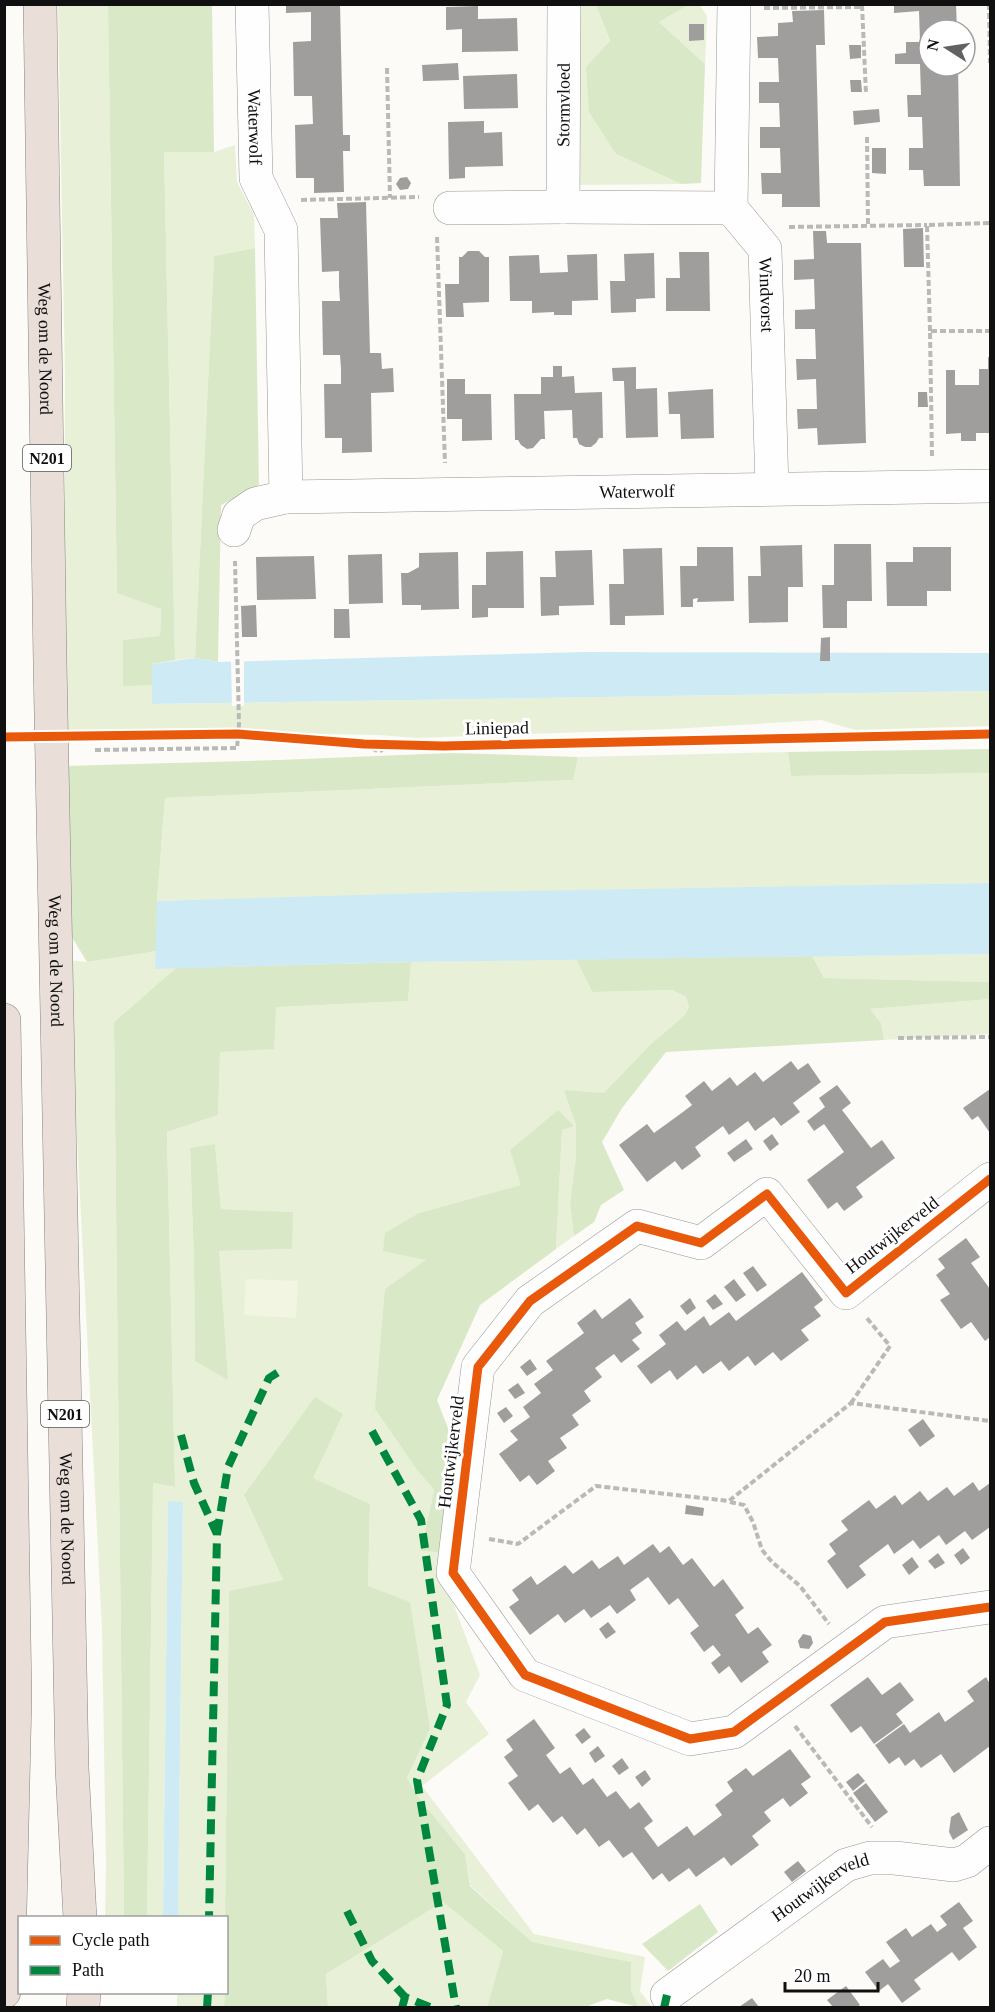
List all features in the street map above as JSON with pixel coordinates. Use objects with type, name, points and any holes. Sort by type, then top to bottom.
[{"type":"highway","name":"Weg om de Noord","points":[[40,4],[71,1720],[80,1916]]},
{"type":"highway","points":[[4,1020],[15,1697],[9,1953],[4,1992]]},
{"type":"street","name":"Waterwolf","points":[[252,4],[256,178],[281,230],[286,496]]},
{"type":"street","name":"Stormvloed","points":[[563,207],[564,4]]},
{"type":"street","points":[[444,220],[563,207],[731,208],[734,7]]},
{"type":"street","name":"Windvorst","points":[[731,208],[765,249],[772,488]]},
{"type":"street","name":"Waterwolf","points":[[234,530],[239,515],[255,504],[286,496],[990,486]]},
{"type":"street","name":"Houtwijkerveld","points":[[990,1179],[846,1293],[767,1194],[701,1243],[637,1226],[530,1301],[478,1367],[453,1573],[525,1675],[690,1739],[734,1732],[885,1622],[990,1607]]},
{"type":"street","name":"Houtwijkerveld","points":[[668,1995],[846,1865],[870,1858],[895,1858],[954,1865],[967,1861],[990,1843]]},
{"type":"path","points":[[989,4],[990,63]]},
{"type":"path","points":[[734,7],[862,6],[866,94]]},
{"type":"path","points":[[387,68],[390,198]]},
{"type":"path","points":[[867,137],[868,226]]},
{"type":"path","points":[[267,201],[436,197],[444,220],[446,494]]},
{"type":"path","points":[[756,238],[772,227],[990,223]]},
{"type":"path","points":[[927,225],[932,487]]},
{"type":"path","points":[[930,331],[990,331]]},
{"type":"path","points":[[95,750],[237,748],[239,724],[234,530]]},
{"type":"path","points":[[226,734],[249,735]]},
{"type":"path","points":[[352,743],[400,745]]},
{"type":"path","points":[[898,1038],[990,1037]]},
{"type":"path","points":[[729,1501],[851,1403],[890,1346],[846,1293]]},
{"type":"path","points":[[851,1403],[990,1421]]},
{"type":"path","points":[[458,1535],[518,1544],[596,1486],[729,1501],[744,1505],[753,1522],[762,1550],[772,1562],[800,1586],[821,1611],[846,1651]]},
{"type":"path","points":[[776,1701],[895,1858]]},
{"type":"green space","points":[[58,5],[108,5],[117,592],[161,609],[160,636],[124,685],[152,685],[152,704],[990,691],[990,726],[855,730],[821,720],[672,729],[416,738],[231,732],[65,732],[65,375]]},
{"type":"green space","points":[[108,5],[212,5],[214,152],[164,152],[175,660],[152,664],[152,685],[123,686],[123,640],[160,636],[161,609],[117,593]]},
{"type":"green space","points":[[575,5],[596,5],[610,42],[586,67],[616,154],[681,184],[575,185]]},
{"type":"green space","points":[[596,5],[688,5],[659,22],[705,64],[701,183],[681,184],[616,154],[589,112],[586,67],[610,41]]},
{"type":"green space","points":[[688,5],[700,5],[707,16],[705,64],[659,22]]},
{"type":"green space","points":[[235,145],[237,182],[254,215],[255,248],[214,256],[195,658],[175,660],[164,151],[214,152]]},
{"type":"green space","points":[[255,248],[259,485],[221,505],[218,662],[195,658],[214,256]]},
{"type":"green space","points":[[990,749],[990,773],[791,776],[788,752]]},
{"type":"green space","points":[[788,752],[791,776],[990,773],[990,883],[157,901],[165,798],[573,780],[578,757]]},
{"type":"green space","points":[[451,753],[578,757],[573,780],[165,798],[157,901],[157,951],[87,962],[67,929],[65,766]]},
{"type":"green space","points":[[157,951],[155,969],[176,968],[114,1022],[124,1916],[105,1916],[102,1629],[68,960],[87,962]]},
{"type":"green space","points":[[990,954],[990,982],[824,978],[812,956]]},
{"type":"green space","points":[[812,956],[824,978],[990,982],[990,999],[870,1009],[881,1023],[884,1040],[666,1052],[622,1108],[602,1142],[624,1190],[601,1205],[594,1222],[574,1236],[570,1203],[576,1156],[576,1125],[564,1090],[604,1093],[650,1045],[684,1016],[689,1007],[686,997],[672,990],[592,992],[576,959]]},
{"type":"green space","points":[[576,959],[592,992],[672,990],[686,997],[689,1007],[684,1016],[650,1045],[604,1094],[565,1090],[576,1125],[576,1156],[570,1203],[574,1236],[556,1249],[562,1130],[558,1110],[522,1185],[419,1213],[426,1260],[375,1409],[417,1470],[434,1490],[421,1551],[449,1553],[442,1573],[480,1675],[466,1702],[489,1734],[422,1786],[534,1934],[645,1957],[640,1991],[652,2007],[638,2007],[631,1990],[631,1962],[532,1942],[470,1885],[465,1854],[421,1801],[407,1778],[430,1729],[368,1586],[370,1504],[312,1478],[343,1414],[244,1495],[283,1580],[229,1592],[225,1916],[178,1916],[183,1502],[168,1502],[163,1916],[147,1916],[153,1483],[175,1487],[167,1132],[218,1115],[220,1052],[275,1007],[408,1001],[411,962]],"holes":[[[215,1144],[221,1209],[292,1212],[292,1249],[219,1251],[195,1360],[190,1149]]]},
{"type":"green space","points":[[411,962],[408,1001],[276,1007],[274,1049],[220,1052],[218,1115],[167,1132],[175,1487],[153,1483],[147,1916],[124,1916],[114,1022],[176,968]]},
{"type":"green space","points":[[990,999],[990,1034],[884,1040],[881,1023],[870,1009]]},
{"type":"green space","points":[[558,1110],[574,1126],[562,1130],[556,1249],[480,1305],[437,1400],[465,1472],[449,1553],[421,1551],[434,1490],[417,1470],[375,1409],[385,1289],[426,1260],[383,1251],[385,1233],[419,1213],[521,1185],[510,1150]]},
{"type":"green space","points":[[215,1144],[221,1209],[293,1212],[292,1249],[219,1251],[228,1380],[195,1361],[190,1148]]},
{"type":"green space","points":[[246,1279],[298,1281],[296,1318],[244,1315]]},
{"type":"green space","points":[[315,1397],[343,1414],[313,1478],[370,1504],[368,1586],[410,1602],[430,1729],[407,1778],[421,1801],[465,1854],[470,1886],[532,1942],[631,1962],[631,1990],[638,2007],[607,1999],[585,2007],[487,2007],[503,1951],[443,1902],[326,1974],[328,2007],[224,2007],[225,1994],[228,1994],[228,1916],[225,1916],[229,1591],[283,1580],[244,1495]]},
{"type":"green space","points":[[443,1902],[503,1951],[487,2007],[328,2007],[326,1974]]},
{"type":"green space","points":[[700,1904],[718,1932],[668,1971],[642,1944]]},
{"type":"green space","points":[[177,1994],[225,1994],[224,2007],[177,2008]]},
{"type":"water","points":[[585,652],[990,653],[990,691],[152,704],[152,664],[195,658],[218,662]]},
{"type":"water","points":[[990,883],[990,954],[411,962],[155,969],[157,901],[460,892]]},
{"type":"water","points":[[168,1501],[183,1502],[178,1916],[163,1916]]},
{"type":"pier","points":[[231,658],[244,658],[244,706],[232,706]]},
{"type":"building","points":[[286,4],[340,4],[343,135],[350,135],[350,151],[343,151],[344,192],[314,193],[314,178],[296,178],[295,125],[313,124],[312,96],[294,96],[293,42],[311,41],[311,12],[286,13]]},
{"type":"building","points":[[894,4],[956,4],[957,18],[919,18],[919,11],[894,13]]},
{"type":"building","points":[[478,6],[478,19],[517,18],[518,51],[462,52],[462,29],[446,30],[446,7]]},
{"type":"building","points":[[824,10],[825,45],[816,45],[820,207],[782,207],[782,194],[762,194],[761,173],[781,173],[780,148],[760,148],[760,127],[780,127],[779,103],[759,103],[759,82],[779,82],[778,58],[758,58],[757,37],[778,36],[778,23],[793,22],[792,11]]},
{"type":"building","points":[[689,24],[704,24],[704,40],[689,41]]},
{"type":"building","points":[[906,42],[917,42],[917,64],[895,64],[895,54],[906,53]]},
{"type":"building","points":[[849,45],[861,45],[861,58],[850,59]]},
{"type":"building","points":[[458,63],[459,80],[423,81],[422,65]]},
{"type":"building","points":[[517,74],[518,108],[464,109],[463,76]]},
{"type":"building","points":[[920,78],[958,78],[960,186],[924,186],[923,170],[909,170],[909,148],[923,148],[922,117],[908,117],[907,95],[921,95]]},
{"type":"building","points":[[850,80],[861,80],[862,92],[851,92]]},
{"type":"building","points":[[879,109],[880,122],[854,125],[853,111]]},
{"type":"building","points":[[484,121],[484,133],[502,132],[503,166],[465,167],[465,178],[449,179],[448,122]]},
{"type":"building","points":[[872,148],[886,148],[886,174],[872,173]]},
{"type":"building","points":[[407,177],[411,183],[408,189],[400,190],[396,184],[400,178]]},
{"type":"building","points":[[366,202],[370,353],[381,353],[382,369],[393,368],[394,392],[371,393],[372,452],[342,453],[342,438],[325,438],[324,384],[341,384],[341,369],[340,355],[323,355],[322,301],[340,301],[339,271],[322,272],[320,218],[338,218],[337,203]]},
{"type":"building","points":[[923,228],[924,267],[904,267],[903,229]]},
{"type":"building","points":[[813,231],[826,231],[827,243],[861,243],[866,443],[818,445],[817,428],[798,429],[797,409],[817,409],[816,379],[797,380],[796,359],[816,359],[815,329],[795,329],[795,310],[815,309],[814,279],[794,280],[794,260],[814,259]]},
{"type":"building","points":[[468,251],[479,251],[485,257],[489,257],[489,302],[463,303],[464,317],[446,317],[445,284],[459,284],[459,257]]},
{"type":"building","points":[[679,252],[709,252],[710,311],[666,311],[666,278],[680,278]]},
{"type":"building","points":[[654,253],[655,298],[636,299],[636,312],[611,313],[610,281],[625,281],[624,254]]},
{"type":"building","points":[[597,254],[598,300],[572,301],[572,315],[554,315],[554,312],[532,313],[532,301],[510,301],[509,256],[539,255],[540,273],[568,272],[567,255]]},
{"type":"building","points":[[988,357],[990,357],[990,433],[976,433],[976,441],[961,441],[961,433],[946,434],[946,370],[955,370],[955,385],[979,385],[979,369],[988,369]]},
{"type":"building","points":[[553,366],[562,366],[562,377],[574,376],[575,393],[602,392],[603,438],[599,438],[591,447],[579,444],[577,438],[573,438],[572,410],[544,411],[545,439],[541,439],[533,448],[527,449],[515,440],[514,394],[541,394],[541,377],[553,377]]},
{"type":"building","points":[[636,367],[636,389],[657,388],[658,437],[626,438],[624,381],[613,381],[612,368]]},
{"type":"building","points":[[447,379],[465,379],[465,394],[491,394],[492,440],[462,441],[462,419],[447,419]]},
{"type":"building","points":[[713,389],[714,438],[681,439],[680,414],[669,414],[668,392]]},
{"type":"building","points":[[918,392],[927,392],[928,407],[918,407]]},
{"type":"building","points":[[834,544],[871,544],[872,601],[847,601],[847,628],[823,628],[822,585],[834,585]]},
{"type":"building","points":[[802,545],[803,587],[788,587],[788,622],[749,623],[748,576],[761,576],[760,546]]},
{"type":"building","points":[[697,547],[733,547],[734,601],[697,602],[698,598],[693,599],[693,607],[681,607],[680,566],[697,566]]},
{"type":"building","points":[[913,547],[951,547],[951,591],[927,591],[927,606],[887,606],[886,562],[913,562]]},
{"type":"building","points":[[662,548],[664,615],[625,616],[625,625],[610,625],[609,584],[624,584],[623,549]]},
{"type":"building","points":[[592,550],[594,605],[559,606],[559,615],[541,616],[540,577],[556,577],[555,551]]},
{"type":"building","points":[[523,551],[524,608],[488,608],[488,617],[472,618],[472,585],[486,585],[486,552]]},
{"type":"building","points":[[458,552],[459,609],[421,610],[421,605],[402,605],[401,573],[408,573],[419,567],[419,553]]},
{"type":"building","points":[[382,554],[383,603],[349,604],[348,555]]},
{"type":"building","points":[[314,556],[316,599],[257,600],[256,557]]},
{"type":"building","points":[[256,605],[257,637],[242,637],[241,606]]},
{"type":"building","points":[[334,609],[349,609],[350,638],[334,638]]},
{"type":"building","points":[[830,637],[830,661],[820,661],[821,638]]},
{"type":"building","points":[[791,1061],[798,1070],[808,1063],[821,1082],[793,1103],[800,1112],[781,1126],[774,1117],[755,1131],[748,1121],[729,1135],[723,1126],[695,1147],[701,1156],[682,1170],[675,1161],[647,1182],[619,1145],[647,1124],[654,1133],[683,1112],[692,1105],[685,1096],[704,1081],[712,1091],[730,1077],[737,1086],[755,1072],[763,1082]]},
{"type":"building","points":[[837,1085],[851,1103],[842,1110],[871,1148],[882,1140],[895,1158],[856,1187],[863,1197],[844,1211],[837,1202],[828,1209],[807,1180],[844,1152],[824,1124],[814,1131],[807,1121],[825,1107],[819,1098]]},
{"type":"building","points":[[990,1089],[990,1133],[978,1116],[972,1120],[963,1108]]},
{"type":"building","points":[[772,1134],[779,1144],[770,1151],[763,1141]]},
{"type":"building","points":[[746,1139],[753,1149],[734,1162],[727,1153]]},
{"type":"building","points":[[966,1238],[980,1257],[971,1263],[990,1289],[990,1337],[985,1341],[971,1322],[961,1329],[940,1300],[950,1294],[936,1275],[945,1268],[938,1259]]},
{"type":"building","points":[[753,1266],[767,1285],[757,1292],[743,1273]]},
{"type":"building","points":[[802,1272],[823,1300],[814,1307],[821,1316],[801,1330],[809,1340],[781,1361],[773,1352],[755,1366],[748,1356],[729,1371],[721,1361],[703,1374],[696,1365],[677,1380],[670,1370],[651,1384],[637,1366],[666,1344],[659,1335],[677,1321],[685,1331],[704,1316],[710,1326],[729,1312],[736,1321]]},
{"type":"building","points":[[734,1279],[746,1295],[736,1302],[724,1287]]},
{"type":"building","points":[[715,1294],[723,1304],[713,1310],[706,1301]]},
{"type":"building","points":[[630,1298],[644,1317],[635,1323],[642,1333],[632,1340],[640,1349],[621,1363],[614,1354],[595,1368],[602,1377],[584,1391],[591,1401],[572,1415],[579,1425],[560,1438],[567,1448],[548,1461],[555,1471],[537,1485],[529,1475],[520,1482],[499,1454],[518,1440],[510,1431],[530,1417],[523,1407],[541,1393],[534,1384],[553,1370],[546,1361],[584,1333],[577,1323],[595,1309],[602,1319]]},
{"type":"building","points":[[690,1298],[696,1308],[687,1315],[680,1306]]},
{"type":"building","points":[[530,1359],[537,1369],[527,1376],[520,1367]]},
{"type":"building","points":[[518,1383],[525,1393],[515,1399],[508,1390]]},
{"type":"building","points":[[506,1407],[513,1416],[504,1423],[497,1413]]},
{"type":"building","points":[[923,1419],[935,1436],[920,1447],[908,1430]]},
{"type":"building","points":[[973,1482],[979,1491],[990,1483],[990,1527],[972,1540],[965,1531],[946,1545],[939,1535],[920,1549],[913,1540],[894,1554],[888,1544],[859,1566],[866,1575],[847,1589],[827,1561],[836,1554],[829,1544],[848,1530],[841,1521],[869,1500],[876,1509],[895,1495],[902,1505],[920,1491],[928,1501],[947,1487],[954,1496]]},
{"type":"building","points":[[686,1505],[704,1508],[703,1516],[685,1514]]},
{"type":"building","points":[[653,1544],[660,1553],[669,1546],[683,1565],[692,1558],[714,1587],[723,1579],[744,1608],[735,1615],[748,1634],[758,1627],[772,1645],[762,1652],[769,1662],[741,1683],[729,1666],[719,1674],[711,1663],[721,1655],[713,1645],[704,1652],[690,1633],[699,1626],[678,1598],[669,1605],[648,1577],[630,1590],[636,1600],[617,1614],[610,1605],[591,1618],[584,1609],[565,1623],[558,1614],[530,1635],[509,1607],[519,1600],[512,1590],[531,1576],[537,1585],[565,1565],[573,1574],[592,1560],[599,1569],[618,1556],[624,1565]]},
{"type":"building","points":[[963,1548],[970,1558],[961,1565],[954,1555]]},
{"type":"building","points":[[938,1553],[945,1563],[935,1569],[928,1561]]},
{"type":"building","points":[[912,1557],[919,1567],[909,1575],[902,1565]]},
{"type":"building","points":[[608,1622],[616,1632],[606,1639],[599,1629]]},
{"type":"building","points":[[803,1634],[811,1636],[813,1643],[809,1649],[800,1648],[798,1641]]},
{"type":"building","points":[[868,1677],[882,1695],[900,1682],[914,1700],[896,1714],[903,1723],[874,1744],[861,1726],[851,1733],[830,1705]]},
{"type":"building","points":[[986,1677],[990,1684],[990,1746],[954,1773],[941,1754],[921,1768],[914,1759],[905,1766],[899,1757],[889,1764],[875,1745],[904,1724],[910,1733],[939,1712],[945,1722],[974,1701],[967,1691]]},
{"type":"building","points":[[534,1719],[555,1748],[546,1755],[560,1774],[570,1767],[583,1785],[593,1778],[607,1797],[616,1791],[630,1809],[639,1802],[653,1821],[644,1828],[658,1847],[687,1826],[694,1836],[722,1815],[715,1805],[733,1791],[727,1782],[746,1768],[753,1776],[790,1749],[811,1777],[801,1784],[808,1793],[790,1807],[783,1798],[764,1812],[771,1821],[752,1836],[759,1845],[731,1866],[724,1857],[696,1877],[689,1868],[669,1882],[662,1873],[653,1880],[632,1852],[623,1858],[609,1840],[599,1847],[585,1828],[577,1835],[562,1816],[553,1823],[538,1804],[529,1811],[508,1783],[518,1776],[504,1757],[513,1750],[506,1740]]},
{"type":"building","points":[[584,1728],[591,1737],[582,1744],[575,1735]]},
{"type":"building","points":[[598,1746],[605,1756],[595,1763],[589,1753]]},
{"type":"building","points":[[622,1758],[629,1768],[619,1775],[612,1766]]},
{"type":"building","points":[[645,1770],[651,1779],[642,1787],[635,1777]]},
{"type":"building","points":[[858,1773],[865,1781],[853,1791],[846,1782]]},
{"type":"building","points":[[866,1783],[888,1812],[875,1822],[853,1793]]},
{"type":"building","points":[[959,1812],[968,1830],[953,1840],[949,1832],[951,1817]]},
{"type":"building","points":[[798,1861],[806,1871],[792,1882],[784,1872]]},
{"type":"building","points":[[959,1902],[973,1921],[963,1928],[977,1947],[959,1961],[952,1952],[914,1980],[921,1989],[902,2003],[888,1984],[879,1991],[865,1972],[883,1959],[890,1968],[900,1961],[886,1942],[906,1928],[912,1937],[931,1924],[937,1932],[947,1925],[940,1916]]},
{"type":"building","points":[[846,1986],[860,2005],[833,2007],[827,2000]]},
{"type":"building","points":[[752,1998],[759,2007],[739,2007]]},
{"type":"marked path","points":[[217,1534],[228,1467],[269,1378],[280,1371]]},
{"type":"marked path","points":[[372,1431],[421,1520],[447,1705],[417,1780],[456,2008]]},
{"type":"marked path","points":[[181,1435],[194,1483],[217,1534],[209,1916]]},
{"type":"marked path","points":[[347,1911],[372,1961],[405,1997]]},
{"type":"marked path","points":[[207,2008],[208,1994]]},
{"type":"marked path","points":[[664,2008],[667,1995]]},
{"type":"marked path","points":[[402,2008],[405,1997],[432,2008]]},
{"type":"cycle path","name":"Liniepad","points":[[4,737],[238,734],[364,744],[443,746],[990,734]]},
{"type":"cycle path","points":[[990,1179],[846,1293],[767,1194],[701,1243],[637,1226],[530,1301],[478,1367],[453,1573],[525,1675],[690,1739],[734,1732],[885,1622],[990,1607]]}]
